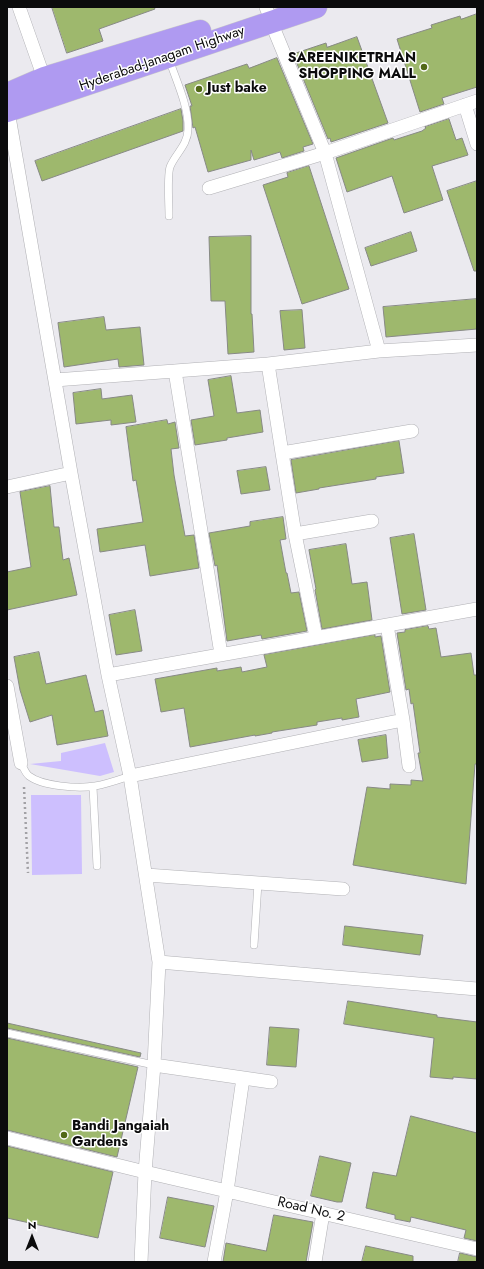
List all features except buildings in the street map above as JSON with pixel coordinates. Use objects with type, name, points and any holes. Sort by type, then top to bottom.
[{"type":"highway","name":"Hyderabad-Janagam Highway","points":[[7,105],[44,78],[270,12],[316,7]]},
{"type":"highway","name":"Hyderabad-Janagam Highway","points":[[7,105],[168,57],[270,12]]},
{"type":"street","points":[[19,7],[44,78]]},
{"type":"street","points":[[270,12],[325,153],[379,351]]},
{"type":"street","points":[[209,188],[325,153],[471,103],[477,144]]},
{"type":"street","points":[[7,105],[70,473],[108,675],[130,776],[159,962],[154,1065],[145,1172],[141,1262]]},
{"type":"street","points":[[55,380],[268,364],[379,351],[477,345]]},
{"type":"street","points":[[268,364],[295,534],[316,638]]},
{"type":"street","points":[[175,371],[221,654]]},
{"type":"street","points":[[282,453],[412,431]]},
{"type":"street","points":[[7,487],[70,473]]},
{"type":"street","points":[[295,534],[372,521]]},
{"type":"street","points":[[108,675],[477,609]]},
{"type":"street","points":[[388,625],[409,766]]},
{"type":"street","points":[[7,686],[21,762]]},
{"type":"street","points":[[130,776],[403,720]]},
{"type":"street","points":[[146,875],[343,890]]},
{"type":"street","points":[[159,962],[477,989]]},
{"type":"street","points":[[154,1065],[271,1082]]},
{"type":"street","points":[[214,1262],[227,1191],[243,1078]]},
{"type":"street","name":"Road No. 2","points":[[7,1138],[145,1172],[477,1249]]},
{"type":"street","points":[[315,1262],[323,1213]]},
{"type":"lane","points":[[168,57],[185,108],[188,130],[186,143],[174,160],[170,169],[169,216]]},
{"type":"lane","points":[[21,762],[27,775],[43,782],[58,786],[93,787],[111,783],[130,776]]},
{"type":"lane","points":[[93,787],[97,866]]},
{"type":"lane","points":[[254,945],[258,883]]},
{"type":"lane","points":[[7,1033],[154,1065]]},
{"type":"path","points":[[27,775],[24,792],[28,873]]},
{"type":"shaded area","points":[[105,743],[114,772],[100,776],[30,764],[61,761],[61,753]]},
{"type":"shaded area","points":[[31,795],[81,795],[82,874],[32,875]]},
{"type":"place","name":"SAREENIKETRHAN SHOPPING MALL","points":[[424,67]]},
{"type":"place","name":"Just bake","points":[[199,89]]},
{"type":"place","name":"Bandi Jangaiah Gardens","points":[[64,1135]]}]
